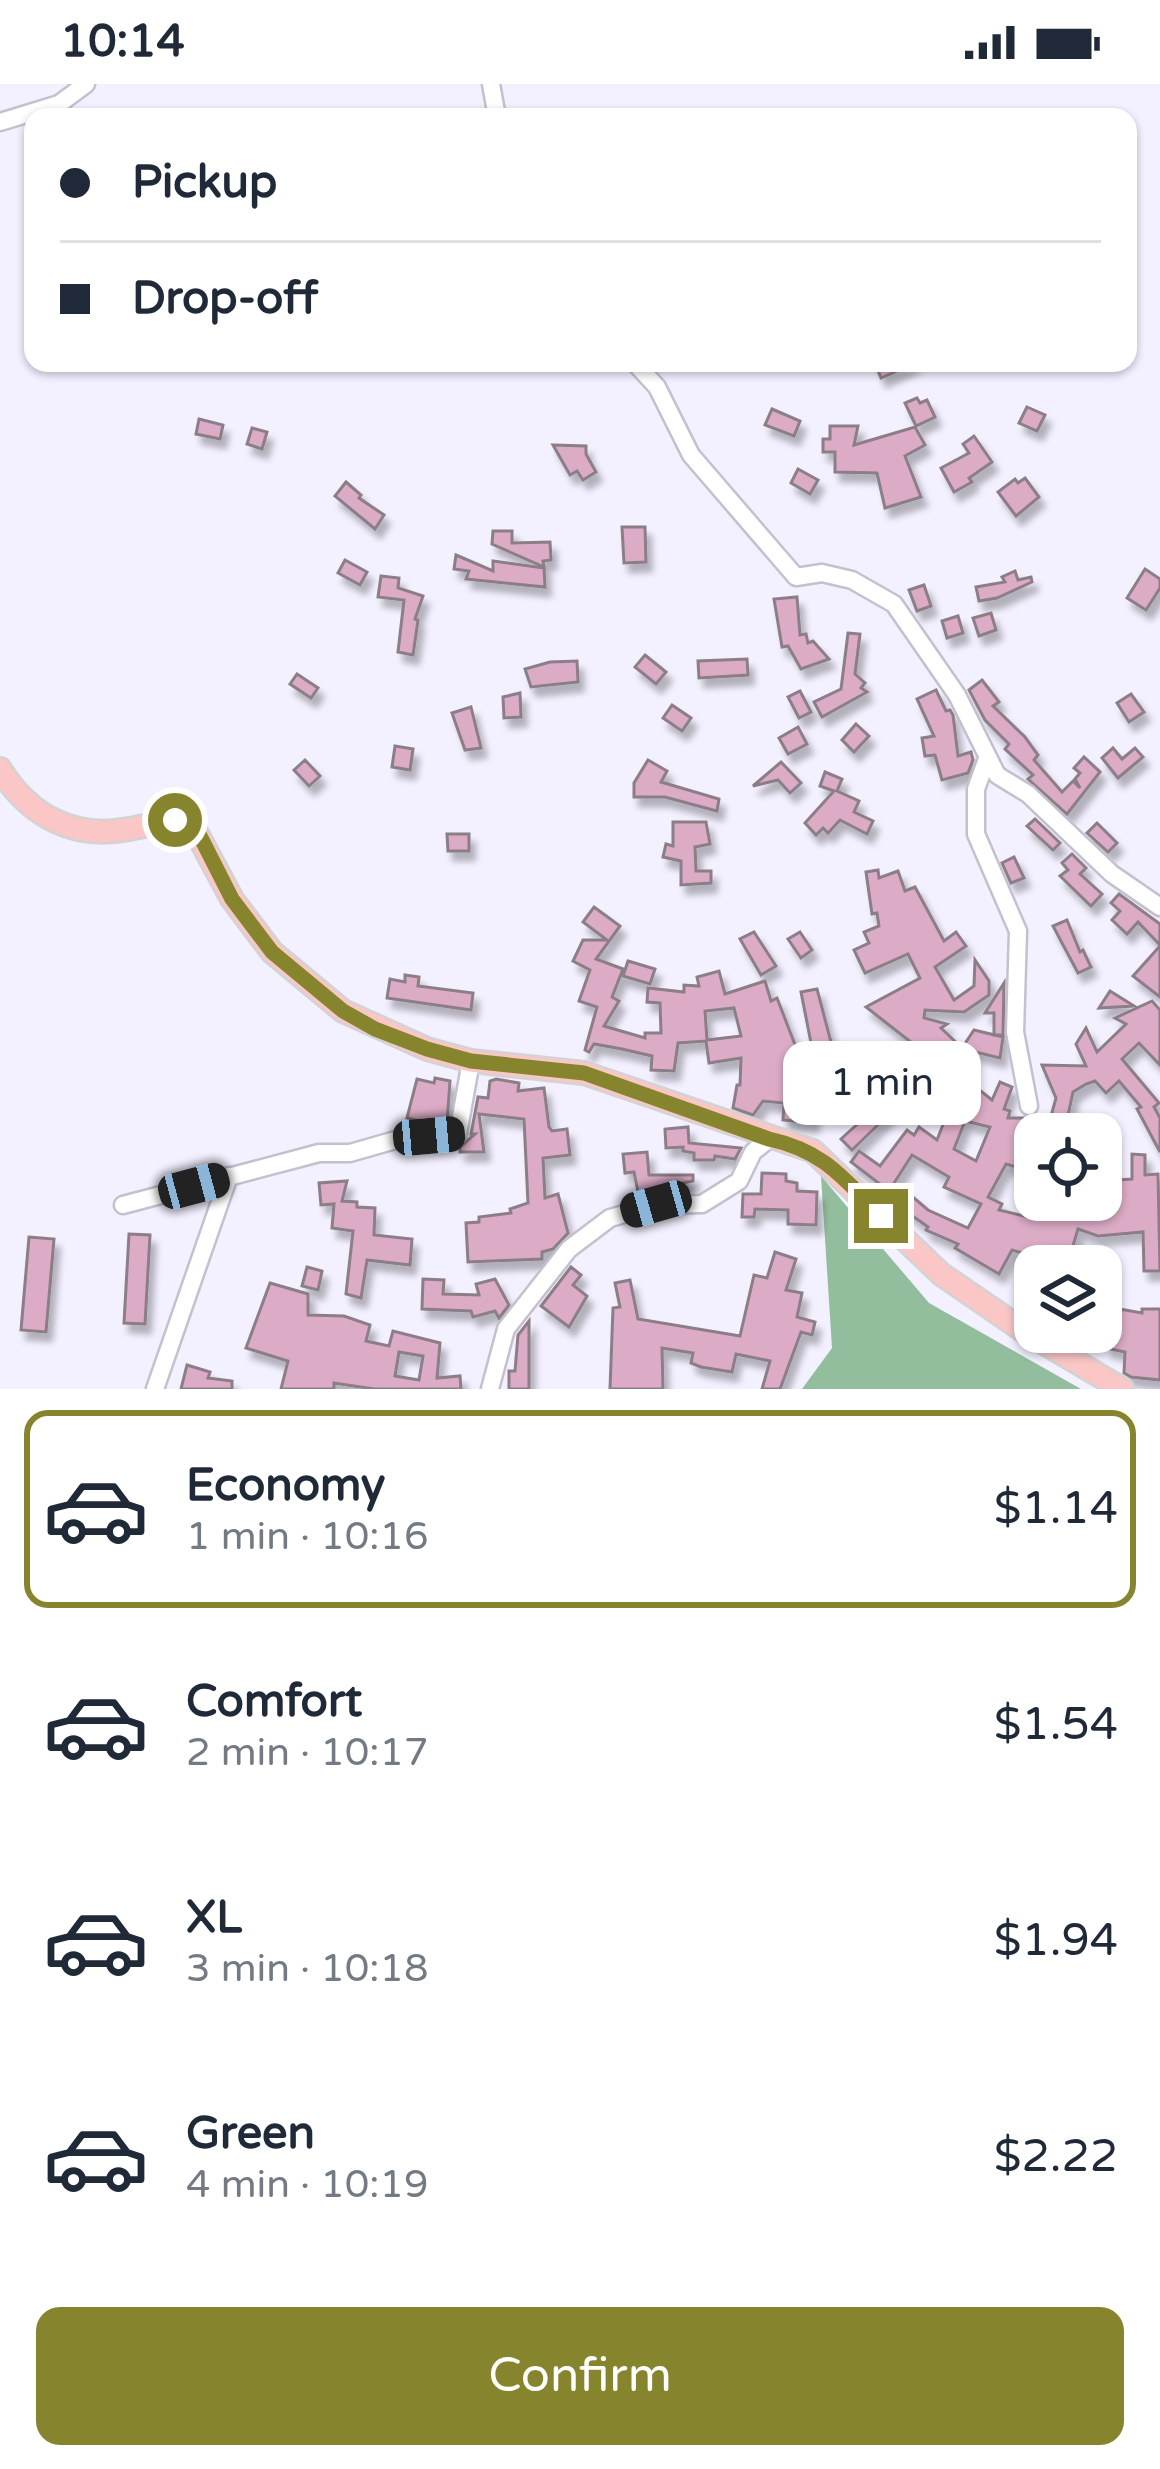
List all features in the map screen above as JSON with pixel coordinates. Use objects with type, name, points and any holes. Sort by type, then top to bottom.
[{"type":"main road","points":[[0,769],[24,801],[53,822],[80,832],[113,832],[166,820],[194,829],[232,899],[272,952],[343,1011],[427,1049],[471,1061],[584,1073],[769,1139],[799,1145],[823,1159],[941,1274],[1024,1331],[1122,1389]]},
{"type":"street","points":[[46,108],[86,84]]},
{"type":"street","points":[[643,372],[657,387],[692,454],[796,577],[822,573],[852,580],[895,604],[957,695],[997,775],[1028,794],[1099,862],[1160,907]]},
{"type":"street","points":[[987,759],[976,789],[976,834],[1018,931],[1015,1032],[1029,1106]]},
{"type":"street","points":[[122,1204],[319,1154],[350,1153],[399,1139],[458,1133],[471,1061]]},
{"type":"street","points":[[490,1389],[506,1329],[569,1250],[610,1217],[656,1204],[702,1204],[739,1181],[753,1152],[769,1139]]},
{"type":"street","points":[[154,1389],[229,1176]]},
{"type":"green space","points":[[821,1176],[929,1303],[1081,1389],[802,1389],[832,1348]]},
{"type":"building","points":[[917,398],[920,403],[927,400],[935,417],[916,426],[905,403]]},
{"type":"building","points":[[1027,407],[1045,415],[1037,431],[1019,423]]},
{"type":"building","points":[[772,409],[800,421],[794,436],[765,425]]},
{"type":"building","points":[[199,419],[223,425],[220,439],[196,434]]},
{"type":"building","points":[[830,426],[858,426],[854,445],[915,427],[925,445],[905,456],[921,497],[885,508],[877,473],[835,472],[835,452],[823,452]]},
{"type":"building","points":[[252,428],[267,432],[262,449],[247,444]]},
{"type":"building","points":[[974,436],[992,462],[954,492],[941,468],[969,453],[963,444]]},
{"type":"building","points":[[553,445],[586,446],[596,472],[583,480],[577,471],[570,475]]},
{"type":"building","points":[[798,469],[818,480],[810,494],[791,483]]},
{"type":"building","points":[[1025,478],[1039,497],[1016,516],[998,492],[1015,479],[1018,483]]},
{"type":"building","points":[[346,482],[384,515],[375,529],[335,496]]},
{"type":"building","points":[[622,527],[645,527],[646,562],[624,563]]},
{"type":"building","points":[[493,531],[512,531],[512,543],[550,542],[551,560],[543,561],[544,567],[492,544]]},
{"type":"building","points":[[456,555],[493,571],[493,561],[544,568],[545,587],[466,579],[469,571],[454,569]]},
{"type":"building","points":[[345,560],[367,572],[360,585],[338,573]]},
{"type":"building","points":[[1145,569],[1160,579],[1160,588],[1146,610],[1127,598]]},
{"type":"building","points":[[1015,571],[1018,580],[1031,577],[1032,582],[979,601],[976,587],[1005,582],[1002,577]]},
{"type":"building","points":[[381,576],[399,578],[398,588],[423,596],[415,619],[413,655],[398,652],[404,600],[378,597]]},
{"type":"building","points":[[924,585],[931,606],[917,611],[909,590]]},
{"type":"building","points":[[797,597],[800,635],[806,634],[808,643],[813,641],[829,659],[801,669],[788,646],[782,647],[774,599]]},
{"type":"building","points":[[991,613],[996,630],[979,636],[973,618]]},
{"type":"building","points":[[958,616],[963,633],[947,638],[942,621]]},
{"type":"building","points":[[848,633],[860,634],[855,674],[867,692],[822,717],[814,702],[841,689]]},
{"type":"building","points":[[645,655],[666,672],[656,684],[635,667]]},
{"type":"building","points":[[747,659],[748,675],[699,678],[698,661]]},
{"type":"building","points":[[577,661],[578,682],[531,687],[525,669]]},
{"type":"building","points":[[297,674],[318,688],[311,698],[290,684]]},
{"type":"building","points":[[982,680],[999,702],[993,706],[1025,737],[1038,755],[1034,760],[1062,792],[1073,781],[1080,788],[1075,779],[1080,773],[1074,768],[1084,757],[1100,772],[1067,814],[1028,779],[1033,775],[1005,749],[1009,744],[985,720],[969,690]]},
{"type":"building","points":[[936,690],[953,715],[958,756],[971,752],[973,760],[968,773],[942,780],[935,755],[925,756],[922,738],[934,736],[917,699]]},
{"type":"building","points":[[800,691],[811,712],[799,718],[788,697]]},
{"type":"building","points":[[520,693],[521,717],[504,718],[503,697]]},
{"type":"building","points":[[1131,694],[1144,712],[1129,722],[1117,703]]},
{"type":"building","points":[[672,705],[691,718],[682,731],[663,718]]},
{"type":"building","points":[[471,707],[481,748],[465,750],[452,713]]},
{"type":"building","points":[[856,724],[869,736],[854,752],[842,740]]},
{"type":"building","points":[[798,727],[807,744],[788,754],[779,738]]},
{"type":"building","points":[[395,746],[413,749],[410,770],[392,767]]},
{"type":"building","points":[[1113,748],[1122,759],[1135,748],[1143,757],[1118,778],[1102,758]]},
{"type":"building","points":[[305,760],[320,776],[309,786],[294,770]]},
{"type":"building","points":[[648,760],[667,771],[661,782],[719,799],[717,811],[665,797],[634,797],[634,783]]},
{"type":"building","points":[[781,762],[801,783],[790,793],[778,780],[753,786]]},
{"type":"building","points":[[825,772],[842,779],[837,791],[859,801],[854,812],[873,821],[867,834],[840,820],[828,833],[823,828],[816,835],[805,823],[834,791],[820,786]]},
{"type":"building","points":[[1035,819],[1060,843],[1053,850],[1027,826]]},
{"type":"building","points":[[673,822],[706,822],[710,844],[695,847],[696,871],[711,871],[711,883],[681,885],[681,861],[663,857],[666,844],[673,846]]},
{"type":"building","points":[[1097,823],[1117,843],[1108,852],[1087,833]]},
{"type":"building","points":[[447,834],[469,834],[469,851],[448,851]]},
{"type":"building","points":[[1072,854],[1086,868],[1080,874],[1102,894],[1091,906],[1060,876],[1068,870],[1062,863]]},
{"type":"building","points":[[1014,857],[1024,878],[1011,883],[1002,863]]},
{"type":"building","points":[[878,870],[879,878],[898,871],[905,891],[915,887],[944,941],[956,932],[966,946],[935,967],[954,1000],[974,986],[975,960],[989,981],[989,995],[964,1012],[925,1010],[924,1018],[947,1024],[941,1028],[962,1048],[974,1030],[1003,1037],[1000,1058],[963,1049],[969,1054],[959,1066],[948,1057],[940,1065],[866,1007],[920,978],[908,954],[865,973],[854,950],[869,943],[864,932],[879,926],[877,913],[872,914],[866,872]]},
{"type":"building","points":[[1119,894],[1160,924],[1160,945],[1138,922],[1127,934],[1112,920],[1120,911],[1111,903]]},
{"type":"building","points":[[594,907],[620,926],[596,959],[623,969],[612,997],[619,1001],[604,1026],[645,1038],[645,1033],[661,1033],[660,1003],[647,1002],[648,988],[684,992],[684,985],[699,986],[697,977],[719,971],[725,994],[765,981],[771,1001],[777,998],[809,1081],[805,1093],[816,1094],[813,1123],[783,1120],[784,1103],[763,1101],[753,1115],[733,1108],[741,1058],[709,1063],[706,1041],[678,1043],[674,1071],[651,1070],[652,1056],[594,1044],[589,1052],[585,1050],[597,1007],[579,1001],[590,970],[573,961],[583,940],[607,940],[583,922]],"holes":[[[734,1008],[741,1036],[707,1040],[705,1011]]]},
{"type":"building","points":[[1067,920],[1091,967],[1078,973],[1053,926]]},
{"type":"building","points":[[754,932],[776,966],[761,975],[740,939]]},
{"type":"building","points":[[800,932],[812,950],[801,958],[788,939]]},
{"type":"building","points":[[1160,946],[1160,997],[1133,976]]},
{"type":"building","points":[[628,961],[655,969],[650,984],[623,976]]},
{"type":"building","points":[[405,975],[419,977],[418,986],[473,993],[471,1010],[387,998],[390,979],[405,982]]},
{"type":"building","points":[[1004,983],[1003,1035],[994,1035],[994,1013],[985,1013]]},
{"type":"building","points":[[817,989],[831,1042],[827,1056],[813,1053],[801,992]]},
{"type":"building","points":[[1110,991],[1134,1006],[1099,1008]]},
{"type":"building","points":[[1152,1001],[1160,1010],[1160,1065],[1139,1043],[1122,1059],[1159,1103],[1154,1107],[1160,1118],[1160,1152],[1137,1109],[1141,1107],[1119,1081],[1106,1093],[1095,1081],[1086,1084],[1073,1092],[1068,1113],[1052,1113],[1056,1098],[1042,1065],[1086,1066],[1076,1044],[1086,1028],[1097,1052],[1126,1024],[1115,1018]]},
{"type":"building","points":[[886,1044],[903,1064],[894,1072],[913,1091],[852,1150],[841,1139],[883,1101],[857,1054]]},
{"type":"building","points":[[952,1068],[992,1100],[1000,1082],[1012,1087],[1004,1109],[1010,1111],[1008,1118],[1014,1118],[1014,1166],[1006,1164],[988,1197],[1002,1204],[999,1210],[1014,1214],[1014,1221],[1122,1221],[1122,1180],[1132,1179],[1132,1154],[1145,1155],[1145,1175],[1158,1174],[1160,1271],[1144,1271],[1143,1232],[1098,1236],[1078,1229],[1073,1245],[1014,1245],[999,1274],[955,1248],[958,1244],[926,1230],[890,1200],[900,1186],[928,1210],[968,1228],[981,1204],[944,1187],[949,1177],[912,1155],[889,1191],[851,1162],[859,1151],[880,1166],[907,1130],[914,1135],[919,1127],[937,1140],[953,1099],[943,1098],[944,1080]],"holes":[[[965,1121],[990,1127],[976,1161],[954,1149]]]},
{"type":"building","points":[[435,1078],[450,1081],[447,1122],[407,1118],[417,1079],[434,1083]]},
{"type":"building","points":[[490,1081],[519,1083],[518,1091],[544,1088],[549,1127],[552,1131],[567,1129],[570,1155],[543,1158],[545,1198],[558,1194],[568,1233],[553,1249],[542,1252],[542,1259],[468,1262],[466,1223],[511,1213],[510,1209],[528,1203],[524,1119],[479,1114],[484,1152],[460,1152],[475,1134],[471,1134],[478,1097],[488,1098]]},
{"type":"building","points":[[688,1127],[689,1143],[741,1148],[735,1159],[694,1160],[694,1153],[683,1147],[666,1148],[665,1129]]},
{"type":"building","points":[[647,1152],[649,1175],[693,1175],[693,1181],[638,1192],[634,1172],[625,1173],[623,1154]]},
{"type":"building","points":[[762,1173],[786,1174],[786,1181],[797,1183],[797,1191],[817,1192],[816,1225],[788,1224],[788,1210],[755,1209],[754,1217],[742,1217],[743,1194],[761,1194]]},
{"type":"building","points":[[347,1181],[342,1201],[375,1208],[374,1235],[412,1239],[410,1265],[367,1260],[361,1298],[346,1294],[353,1231],[332,1228],[334,1204],[321,1205],[319,1183]]},
{"type":"building","points":[[129,1234],[150,1235],[145,1324],[124,1323]]},
{"type":"building","points":[[29,1237],[54,1239],[46,1332],[21,1330]]},
{"type":"building","points":[[775,1252],[796,1259],[786,1290],[802,1293],[797,1317],[815,1322],[812,1335],[801,1332],[780,1389],[762,1389],[770,1361],[736,1354],[732,1372],[691,1363],[693,1353],[662,1348],[663,1389],[610,1389],[613,1308],[620,1307],[615,1283],[630,1280],[638,1319],[740,1336],[754,1275],[767,1278]]},
{"type":"building","points":[[307,1267],[322,1271],[318,1290],[302,1286]]},
{"type":"building","points":[[571,1267],[581,1275],[573,1285],[587,1296],[569,1327],[541,1306]]},
{"type":"building","points":[[423,1279],[444,1280],[443,1294],[479,1295],[476,1284],[495,1279],[509,1305],[499,1318],[495,1311],[473,1317],[471,1311],[422,1309]]},
{"type":"building","points":[[270,1283],[308,1294],[308,1315],[344,1316],[370,1325],[366,1341],[389,1346],[393,1331],[440,1343],[437,1378],[460,1376],[461,1389],[374,1389],[334,1383],[334,1389],[281,1389],[288,1361],[246,1348]],"holes":[[[399,1352],[423,1356],[419,1380],[395,1376]]]},
{"type":"building","points":[[1122,1309],[1142,1313],[1142,1309],[1160,1309],[1160,1380],[1124,1373]]},
{"type":"building","points":[[529,1321],[529,1389],[509,1389],[518,1335]]},
{"type":"building","points":[[187,1365],[210,1372],[208,1378],[232,1381],[232,1389],[181,1389]]},
{"type":"route","points":[[175,820],[200,836],[232,899],[272,952],[343,1011],[375,1029],[471,1061],[584,1073],[769,1139],[799,1145],[823,1159],[881,1216]]}]
